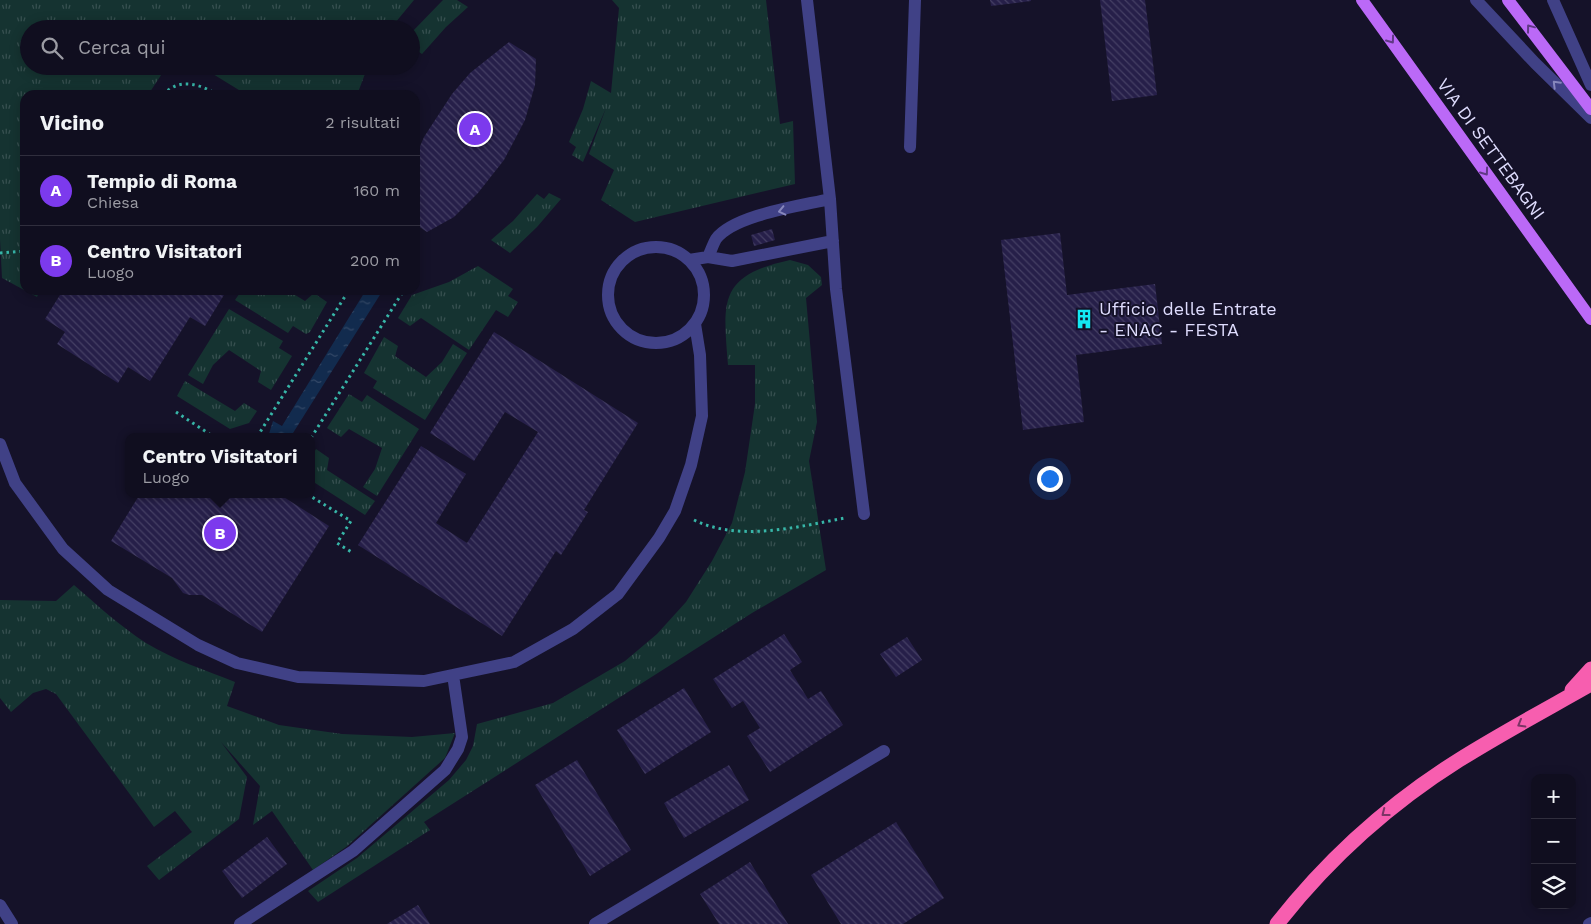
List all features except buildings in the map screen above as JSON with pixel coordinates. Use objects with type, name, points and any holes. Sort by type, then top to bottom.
[{"type":"highway","points":[[1563,700],[1591,669]]},
{"type":"highway","points":[[1277,924],[1325,869],[1380,816],[1459,760],[1591,684]]},
{"type":"main road","name":"VIA DI SETTEBAGNI","points":[[1362,0],[1591,319]]},
{"type":"main road","points":[[1508,0],[1591,109]]},
{"type":"street","points":[[807,0],[830,199],[836,288],[864,514]]},
{"type":"street","points":[[910,147],[915,0]]},
{"type":"street","points":[[1476,0],[1535,63],[1591,118]]},
{"type":"street","points":[[1553,0],[1591,85]]},
{"type":"street","points":[[708,257],[716,239],[732,225],[752,217],[830,199]]},
{"type":"street","points":[[689,260],[708,257],[732,261],[832,241]]},
{"type":"street","points":[[665,247],[678,252],[689,260],[698,271],[703,284],[704,298],[695,324],[686,334],[674,341],[646,344],[633,339],[622,331],[613,320],[608,307],[607,293],[616,267],[625,257],[637,250],[665,247]]},
{"type":"street","points":[[0,444],[15,483],[63,549],[108,590],[198,645],[237,663],[298,677],[424,681],[514,662],[573,629],[618,594],[675,511],[691,465],[702,416],[700,355],[695,324]]},
{"type":"street","points":[[240,924],[353,851],[445,770],[458,749],[462,737],[453,675]]},
{"type":"street","points":[[595,924],[884,751]]},
{"type":"street","points":[[0,905],[12,924]]},
{"type":"path","points":[[169,90],[187,84],[198,85],[208,90]]},
{"type":"path","points":[[0,253],[20,251]]},
{"type":"path","points":[[260,433],[347,295]]},
{"type":"path","points":[[314,433],[401,295]]},
{"type":"path","points":[[176,412],[208,433]]},
{"type":"path","points":[[314,498],[351,521],[337,543],[353,553]]},
{"type":"path","points":[[675,511],[705,525],[730,532],[800,527],[864,514]]},
{"type":"green space","points":[[0,0],[414,0],[397,20],[20,20],[20,75],[161,75],[151,90],[20,90],[20,288],[2,278],[0,239]]},
{"type":"green space","points":[[443,0],[457,0],[468,7],[446,27],[422,54],[420,53],[420,24]]},
{"type":"green space","points":[[612,0],[766,0],[780,124],[793,121],[795,184],[635,222],[601,200],[614,170],[589,154],[606,108],[583,162],[572,155],[576,147],[569,142],[583,109],[591,81],[611,93],[619,8]]},
{"type":"green space","points":[[215,75],[365,75],[359,90],[239,90]]},
{"type":"green space","points":[[549,193],[561,199],[537,227],[510,253],[491,240],[513,221],[537,194],[544,199]]},
{"type":"green space","points":[[790,260],[808,265],[821,277],[822,285],[806,298],[817,422],[809,461],[826,570],[752,613],[424,822],[430,830],[318,902],[308,891],[357,858],[449,780],[466,760],[473,746],[477,724],[553,703],[625,661],[657,634],[686,602],[712,561],[732,523],[745,472],[755,404],[755,365],[728,365],[725,324],[726,308],[730,294],[737,283],[749,274],[766,266]]},
{"type":"green space","points":[[478,266],[513,289],[508,296],[518,302],[508,317],[496,310],[469,350],[421,318],[410,326],[398,318],[412,295],[420,295],[420,292],[449,282]]},
{"type":"green space","points":[[238,295],[295,295],[305,301],[312,295],[317,295],[327,302],[310,332],[306,334],[293,326],[288,333],[235,300]]},
{"type":"green space","points":[[229,309],[283,341],[279,348],[292,356],[271,390],[258,382],[261,371],[229,350],[213,365],[203,384],[188,375]]},
{"type":"green space","points":[[384,337],[398,346],[395,356],[426,377],[442,362],[453,344],[467,353],[425,420],[373,388],[377,381],[364,373]]},
{"type":"green space","points":[[185,381],[235,411],[244,403],[257,411],[249,423],[230,429],[177,396]]},
{"type":"green space","points":[[349,394],[362,402],[367,395],[419,429],[377,496],[363,487],[375,469],[382,448],[349,429],[341,437],[327,428]]},
{"type":"green space","points":[[316,449],[329,458],[327,470],[375,501],[365,515],[315,483]]},
{"type":"green space","points":[[74,585],[146,643],[179,660],[235,682],[227,706],[279,725],[342,734],[412,737],[455,733],[445,758],[346,847],[313,870],[272,811],[253,825],[260,786],[221,742],[247,777],[239,819],[159,880],[147,866],[192,832],[175,811],[154,827],[56,694],[46,689],[33,693],[11,712],[0,698],[0,600],[56,601]]},
{"type":"water","points":[[363,295],[380,295],[293,433],[269,433],[273,421],[282,426]]},
{"type":"place","name":"Tempio di Roma","points":[[475,129]]},
{"type":"place","name":"Ufficio delle Entrate - ENAC - FESTA","points":[[1084,319]]},
{"type":"place","name":"Centro Visitatori","points":[[220,533]]}]
